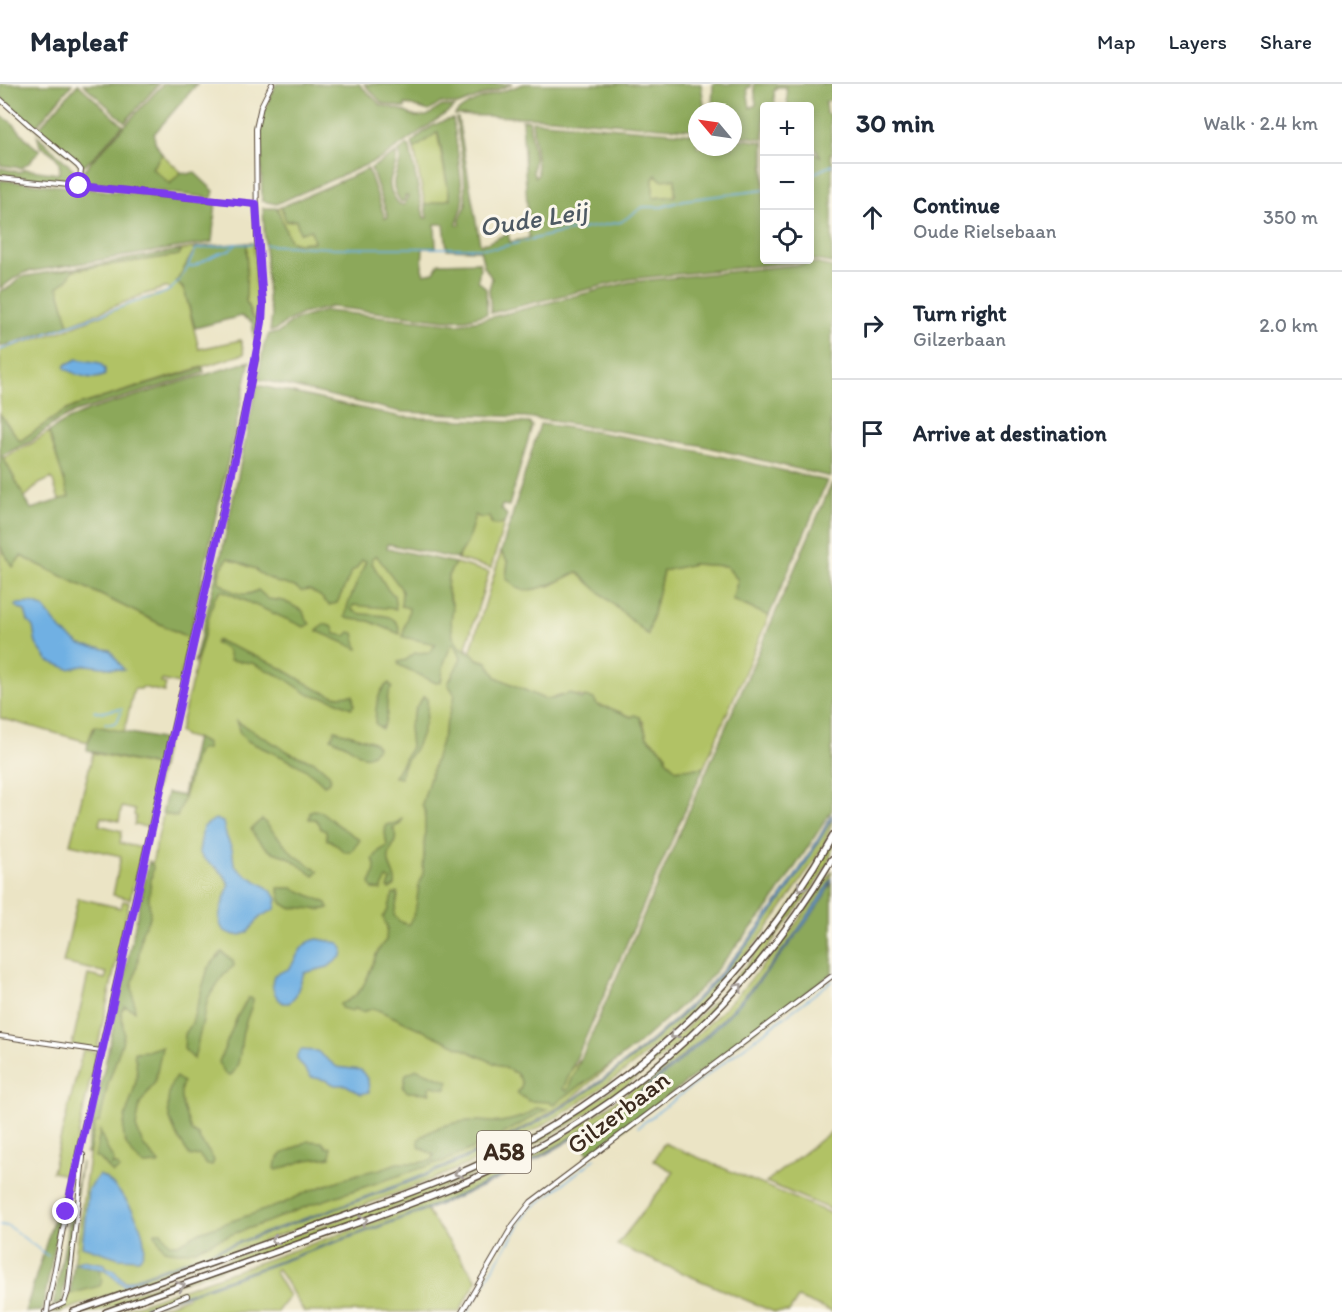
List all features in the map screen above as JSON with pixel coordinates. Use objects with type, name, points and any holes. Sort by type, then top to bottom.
[{"type":"highway","name":"A58","points":[[72,1312],[409,1193],[506,1151],[590,1102],[671,1038],[720,990],[768,935],[811,872],[832,836]]},
{"type":"highway","name":"A58","points":[[106,1312],[413,1203],[475,1178],[546,1142],[596,1111],[637,1082],[679,1047],[728,999],[790,923],[832,859]]},
{"type":"street","points":[[46,1312],[78,1153],[262,332],[263,304],[256,239],[256,129],[261,106],[272,84]]},
{"type":"street","points":[[0,99],[78,166],[81,170],[79,186]]},
{"type":"street","points":[[0,178],[256,204]]},
{"type":"street","name":"Gilzerbaan","points":[[462,1312],[513,1225],[531,1202],[832,976]]},
{"type":"street","points":[[0,1036],[101,1051]]},
{"type":"street","points":[[46,1312],[64,1303],[68,1291],[83,1158],[83,1155],[78,1153]]},
{"type":"street","points":[[147,1312],[187,1296]]},
{"type":"green space","points":[[0,84],[72,84],[35,128],[0,97]]},
{"type":"green space","points":[[78,84],[123,125],[91,160],[82,166],[37,130]]},
{"type":"green space","points":[[83,84],[159,84],[125,122]]},
{"type":"green space","points":[[163,84],[197,84],[154,134],[155,142],[162,154],[152,168],[170,184],[181,172],[188,174],[194,172],[214,191],[212,198],[86,185],[82,172]]},
{"type":"green space","points":[[276,84],[359,84],[381,105],[416,117],[427,116],[442,106],[455,107],[382,158],[276,204],[262,201],[260,128],[263,113]]},
{"type":"green space","points":[[364,84],[512,84],[458,105],[441,103],[429,111],[405,104],[405,108],[382,103]]},
{"type":"green space","points":[[524,84],[701,84],[704,102],[688,102],[688,129],[551,118],[455,115],[467,105]]},
{"type":"green space","points":[[713,84],[751,84],[751,87],[747,88],[750,108],[756,105],[754,84],[832,84],[832,99],[825,103],[826,113],[830,115],[832,153],[830,155],[832,162],[832,263],[814,260],[814,152],[821,157],[814,148],[814,102],[788,102],[786,87],[777,87],[774,91],[775,102],[760,102],[760,138],[742,136],[742,102],[712,102]]},
{"type":"green space","points":[[0,116],[12,123],[29,142],[40,150],[30,162],[21,168],[0,165]]},
{"type":"green space","points":[[456,118],[458,118],[480,244],[508,233],[510,242],[529,238],[522,120],[529,120],[535,177],[538,175],[532,121],[688,133],[688,156],[742,156],[742,139],[760,141],[760,264],[775,264],[630,279],[491,313],[489,289],[492,279],[484,266],[480,250],[447,249],[444,224],[435,224],[436,248],[423,248],[422,269],[424,274],[434,272],[439,263],[479,262],[478,280],[486,289],[487,314],[466,319],[446,320],[331,307],[302,314],[276,330],[270,331],[272,315],[268,299],[263,208],[277,208],[290,241],[314,242],[311,230],[300,233],[296,220],[286,221],[281,207],[368,169],[385,218],[388,217],[371,168],[396,153],[390,188],[399,204],[404,205],[408,196],[405,196],[404,201],[401,202],[396,193],[394,180],[399,165],[399,151],[408,145],[424,218],[427,218],[425,205],[450,199],[438,132],[414,149],[412,143],[431,127],[442,122],[453,119],[463,202],[457,222],[457,225],[460,225],[460,219],[466,206],[464,171]],"holes":[[[656,175],[661,180],[675,179],[675,196],[653,198],[653,179]]]},
{"type":"green space","points":[[437,132],[450,199],[425,205],[414,149]]},
{"type":"green space","points":[[37,135],[73,169],[75,174],[72,180],[68,182],[0,175],[0,168],[19,172],[25,169],[58,174],[58,161],[53,154],[40,146]]},
{"type":"green space","points":[[162,154],[181,172],[170,184],[152,168]]},
{"type":"green space","points":[[656,175],[661,179],[675,179],[675,196],[652,198],[653,179]]},
{"type":"green space","points":[[0,180],[216,202],[212,242],[27,272],[0,288]]},
{"type":"green space","points":[[281,207],[287,222],[296,220],[300,233],[311,230],[315,242],[290,241],[277,208]]},
{"type":"green space","points":[[247,243],[254,243],[257,321],[252,316],[246,301]]},
{"type":"green space","points":[[247,243],[246,301],[251,316],[257,321],[254,339],[252,322],[241,316],[195,328],[184,289],[176,282],[194,251],[197,247]]},
{"type":"green space","points":[[197,247],[177,282],[185,292],[199,349],[241,340],[244,354],[76,406],[63,412],[20,441],[0,414],[0,350],[62,331],[170,290],[168,287],[142,295],[69,325],[58,287],[68,279],[73,270],[179,255],[181,250]]},
{"type":"green space","points":[[181,250],[179,255],[73,270],[68,279],[58,287],[69,325],[0,347],[0,291],[10,287],[21,277]]},
{"type":"green space","points":[[814,263],[832,267],[831,477],[699,445],[624,432],[525,417],[401,412],[258,379],[264,345],[269,334],[278,333],[295,320],[325,311],[458,324],[630,282]]},
{"type":"green space","points":[[250,361],[189,638],[21,556],[13,567],[0,546],[0,414],[20,441],[63,412],[76,406],[203,368],[204,372],[194,376],[75,412],[56,422],[30,442],[2,455],[31,509],[69,497],[49,432],[54,428],[90,410]]},
{"type":"green space","points":[[257,385],[401,417],[530,423],[532,426],[509,506],[502,505],[501,509],[507,515],[504,524],[493,525],[489,517],[481,518],[475,515],[467,543],[457,559],[388,544],[387,548],[455,563],[448,576],[447,589],[453,609],[451,620],[453,637],[459,646],[477,659],[487,662],[496,677],[544,699],[570,693],[581,699],[588,697],[594,699],[598,706],[610,708],[631,717],[635,715],[640,717],[647,737],[666,754],[666,760],[677,770],[704,767],[563,1089],[567,1091],[832,483],[832,810],[769,907],[702,987],[635,1047],[553,1105],[549,1102],[529,1101],[517,1093],[522,1083],[516,1073],[378,1010],[362,1012],[354,1008],[353,1011],[341,1008],[340,1004],[359,992],[375,957],[386,940],[387,927],[383,917],[393,894],[397,892],[394,915],[399,921],[408,925],[415,911],[420,879],[423,874],[425,812],[422,804],[455,695],[448,684],[461,658],[458,650],[453,644],[451,645],[444,663],[441,682],[436,683],[399,665],[398,662],[406,660],[415,653],[430,652],[436,644],[403,637],[409,608],[401,606],[400,587],[376,555],[372,558],[372,563],[388,590],[394,595],[396,609],[353,605],[352,610],[394,620],[400,634],[369,621],[345,617],[366,561],[362,560],[352,571],[337,603],[329,605],[310,590],[301,591],[276,582],[255,569],[228,558],[219,572],[219,582],[238,593],[248,594],[258,590],[268,599],[284,601],[303,611],[310,624],[304,627],[221,590],[214,599],[198,657],[194,663],[223,547]]},
{"type":"green space","points":[[540,424],[648,441],[827,481],[769,616],[732,600],[738,580],[726,566],[693,564],[663,571],[648,635],[577,572],[531,590],[515,587],[506,579],[508,562],[501,552]]},
{"type":"green space","points":[[49,432],[70,497],[59,500],[52,478],[39,484],[24,498],[3,458]]},
{"type":"green space","points":[[475,515],[481,518],[489,517],[491,523],[504,524],[491,568],[457,559],[467,543]]},
{"type":"green space","points":[[0,546],[12,566],[21,556],[189,638],[179,684],[162,680],[161,683],[166,684],[164,692],[142,687],[134,689],[124,732],[94,726],[88,742],[0,718]]},
{"type":"green space","points":[[375,551],[451,628],[452,603],[447,589],[448,576],[455,563],[489,572],[466,647],[468,650],[444,765],[553,1089],[597,1042],[626,1053],[568,1101],[533,1123],[449,1165],[510,1137],[567,1104],[621,1067],[671,1025],[717,979],[759,929],[798,875],[832,818],[826,840],[779,912],[751,950],[720,985],[651,1050],[575,1106],[493,1152],[417,1186],[60,1312],[49,1312],[63,1306],[70,1293],[94,1121],[168,793],[183,796],[196,739],[179,732],[224,557],[325,576]]},
{"type":"green space","points":[[501,552],[508,562],[506,576],[516,586],[550,586],[577,572],[648,635],[663,571],[693,564],[726,566],[738,580],[732,600],[769,616],[704,767],[677,770],[666,760],[664,751],[647,737],[643,721],[598,705],[593,699],[566,695],[544,699],[496,677],[485,661],[477,659],[470,653]]},
{"type":"green space","points":[[324,624],[333,627],[335,634],[346,636],[350,632],[354,633],[358,649],[317,631]]},
{"type":"green space","points":[[216,640],[274,664],[316,689],[335,696],[353,695],[354,705],[351,708],[331,699],[308,694],[284,678],[252,663],[230,660],[226,649],[215,644]]},
{"type":"green space","points":[[389,683],[392,687],[382,729],[375,723],[376,706],[381,691]]},
{"type":"green space","points":[[424,696],[427,699],[427,710],[421,736],[404,765],[401,778],[394,777],[411,747],[409,727],[416,707]]},
{"type":"green space","points":[[236,721],[292,754],[315,762],[329,774],[331,779],[324,785],[297,764],[246,740],[240,733]]},
{"type":"green space","points":[[95,726],[166,740],[161,767],[87,750]]},
{"type":"green space","points":[[335,730],[371,741],[377,747],[369,756],[361,755],[331,738]]},
{"type":"green space","points":[[196,738],[207,744],[207,749],[200,750],[196,754],[177,817],[162,813],[167,793],[183,796]]},
{"type":"green space","points":[[93,753],[161,767],[147,827],[134,825],[135,810],[122,807],[119,821],[101,817],[99,825],[122,831],[120,843],[142,848],[130,899],[113,895],[121,856],[70,844]]},
{"type":"green space","points":[[310,811],[322,812],[360,840],[351,852],[345,852],[327,840],[326,831],[321,829],[315,819],[309,819]]},
{"type":"green space","points":[[403,818],[400,824],[393,828],[396,836],[389,856],[395,885],[388,888],[391,880],[387,878],[381,890],[373,889],[370,883],[375,865],[373,859],[387,846],[386,825],[396,823]]},
{"type":"green space","points":[[262,819],[293,854],[318,871],[314,876],[288,857],[270,851],[256,838],[251,829]]},
{"type":"green space","points":[[832,842],[831,855],[806,898],[722,1001],[662,1058],[561,1130],[499,1163],[393,1208],[98,1312],[80,1312],[428,1188],[561,1123],[603,1096],[642,1066],[716,999],[779,923]]},
{"type":"green space","points":[[149,861],[153,866],[149,896],[150,917],[142,932],[132,986],[135,1011],[125,1006],[121,1011],[124,1033],[122,1043],[108,1084],[100,1121],[95,1124],[89,1153],[86,1153]]},
{"type":"green space","points":[[832,871],[828,886],[818,903],[759,980],[719,1023],[676,1062],[631,1098],[583,1130],[480,1186],[425,1209],[477,1280],[459,1312],[304,1312],[278,1269],[274,1271],[289,1296],[277,1312],[150,1312],[188,1297],[187,1294],[146,1306],[144,1308],[147,1310],[118,1312],[435,1199],[490,1175],[544,1147],[587,1121],[668,1061],[741,991],[774,953]]},
{"type":"green space","points":[[832,883],[832,973],[589,1155],[577,1136],[651,1083],[718,1023],[779,957]]},
{"type":"green space","points":[[278,888],[293,888],[327,903],[329,908],[320,910],[290,908],[282,903]]},
{"type":"green space","points":[[78,898],[121,908],[123,901],[129,902],[97,1049],[72,1045],[88,975],[105,979],[107,973],[63,963]]},
{"type":"green space","points":[[222,952],[233,961],[234,966],[225,973],[208,998],[194,1059],[184,1049],[185,1034],[192,1023],[208,968]]},
{"type":"green space","points":[[248,998],[253,1000],[242,1034],[237,1065],[231,1075],[225,1074],[219,1062],[237,1017]]},
{"type":"green space","points":[[162,1047],[155,1082],[140,1104],[136,1127],[143,1145],[159,1163],[144,1165],[130,1151],[124,1138],[124,1125],[135,1085],[137,1070],[134,1054]]},
{"type":"green space","points":[[83,1050],[96,1052],[62,1210],[57,1208],[66,1175],[52,1172]]},
{"type":"green space","points":[[417,1069],[449,1081],[446,1089],[432,1086],[429,1088],[430,1093],[408,1092],[403,1088],[406,1074]]},
{"type":"green space","points":[[176,1077],[183,1082],[181,1101],[191,1131],[198,1135],[211,1154],[214,1161],[212,1165],[207,1165],[199,1155],[191,1157],[172,1124],[168,1109],[168,1096]]},
{"type":"green space","points":[[536,1108],[547,1109],[496,1138],[449,1159],[313,1204],[197,1249],[181,1252],[168,1251],[163,1248],[155,1235],[155,1232],[161,1232],[170,1244],[178,1244],[202,1231],[282,1204],[309,1191],[358,1174],[397,1163],[419,1163],[433,1160],[434,1155],[419,1147],[419,1139],[430,1132],[462,1122],[509,1120],[522,1117]]},
{"type":"green space","points":[[100,1131],[114,1160],[112,1165],[117,1165],[119,1169],[113,1173],[100,1159],[95,1157]]},
{"type":"green space","points":[[832,1131],[832,1210],[766,1182]]},
{"type":"green space","points":[[308,1141],[322,1142],[327,1148],[331,1147],[331,1157],[306,1160],[275,1169],[276,1162],[282,1154]]},
{"type":"green space","points":[[664,1143],[832,1214],[832,1312],[798,1298],[789,1312],[774,1312],[617,1245],[674,1172],[654,1161]]},
{"type":"green space","points":[[81,1162],[62,1302],[53,1307]]},
{"type":"green space","points":[[57,1208],[62,1210],[42,1311],[25,1312]]},
{"type":"green space","points":[[74,1263],[100,1269],[102,1280],[100,1286],[70,1294]]},
{"type":"water","points":[[77,359],[100,363],[105,369],[105,375],[96,378],[85,377],[65,368],[65,365]]},
{"type":"water","points":[[31,603],[43,607],[62,631],[81,645],[110,650],[124,670],[87,665],[69,669],[48,661],[36,644],[33,627],[25,611],[15,606]]},
{"type":"water","points":[[832,814],[832,818],[804,867],[772,914],[698,1000],[657,1038],[612,1074],[565,1106],[489,1148],[433,1173],[148,1275],[124,1286],[105,1270],[74,1263],[83,1260],[105,1264],[125,1282],[391,1188],[496,1143],[571,1101],[617,1069],[700,995],[738,953],[772,909],[804,863]]},
{"type":"water","points":[[215,819],[223,822],[236,867],[264,885],[277,899],[275,909],[260,918],[246,933],[241,935],[225,931],[221,926],[220,912],[229,885],[223,874],[199,852],[203,827]]},
{"type":"water","points":[[832,878],[813,913],[738,1006],[708,1036],[644,1091],[574,1138],[537,1159],[500,1178],[431,1208],[145,1309],[145,1306],[149,1307],[440,1203],[518,1168],[586,1129],[628,1101],[706,1036],[774,961]]},
{"type":"water","points":[[318,939],[339,943],[343,949],[342,956],[328,967],[304,973],[296,995],[289,1003],[283,1003],[274,990],[272,983],[274,975],[289,969],[303,946]]},
{"type":"water","points":[[301,1050],[317,1051],[337,1067],[361,1070],[368,1080],[369,1092],[361,1094],[346,1085],[335,1085],[311,1077],[297,1059]]},
{"type":"water","points":[[99,1175],[116,1188],[134,1212],[144,1239],[144,1250],[139,1259],[119,1258],[82,1246],[88,1189]]},
{"type":"waterway","name":"Oude Leij","points":[[814,173],[832,165]]},
{"type":"waterway","name":"Oude Leij","points":[[265,245],[333,248],[497,248],[554,234],[621,222],[643,207],[662,207],[684,200],[760,190]]},
{"type":"waterway","name":"Oude Leij","points":[[188,265],[196,249],[236,244]]},
{"type":"waterway","name":"Oude Leij","points":[[0,350],[165,293],[175,285],[188,267],[228,251],[237,244],[253,244]]},
{"type":"waterway","points":[[94,711],[122,709]]},
{"type":"waterway","points":[[105,723],[117,722],[121,712]]},
{"type":"waterway","points":[[638,1127],[832,981]]},
{"type":"waterway","points":[[467,1312],[527,1212],[596,1158]]},
{"type":"waterway","points":[[0,1225],[8,1226],[48,1256]]},
{"type":"route","points":[[66,1212],[242,428],[261,332],[263,304],[256,204],[79,186]]}]
